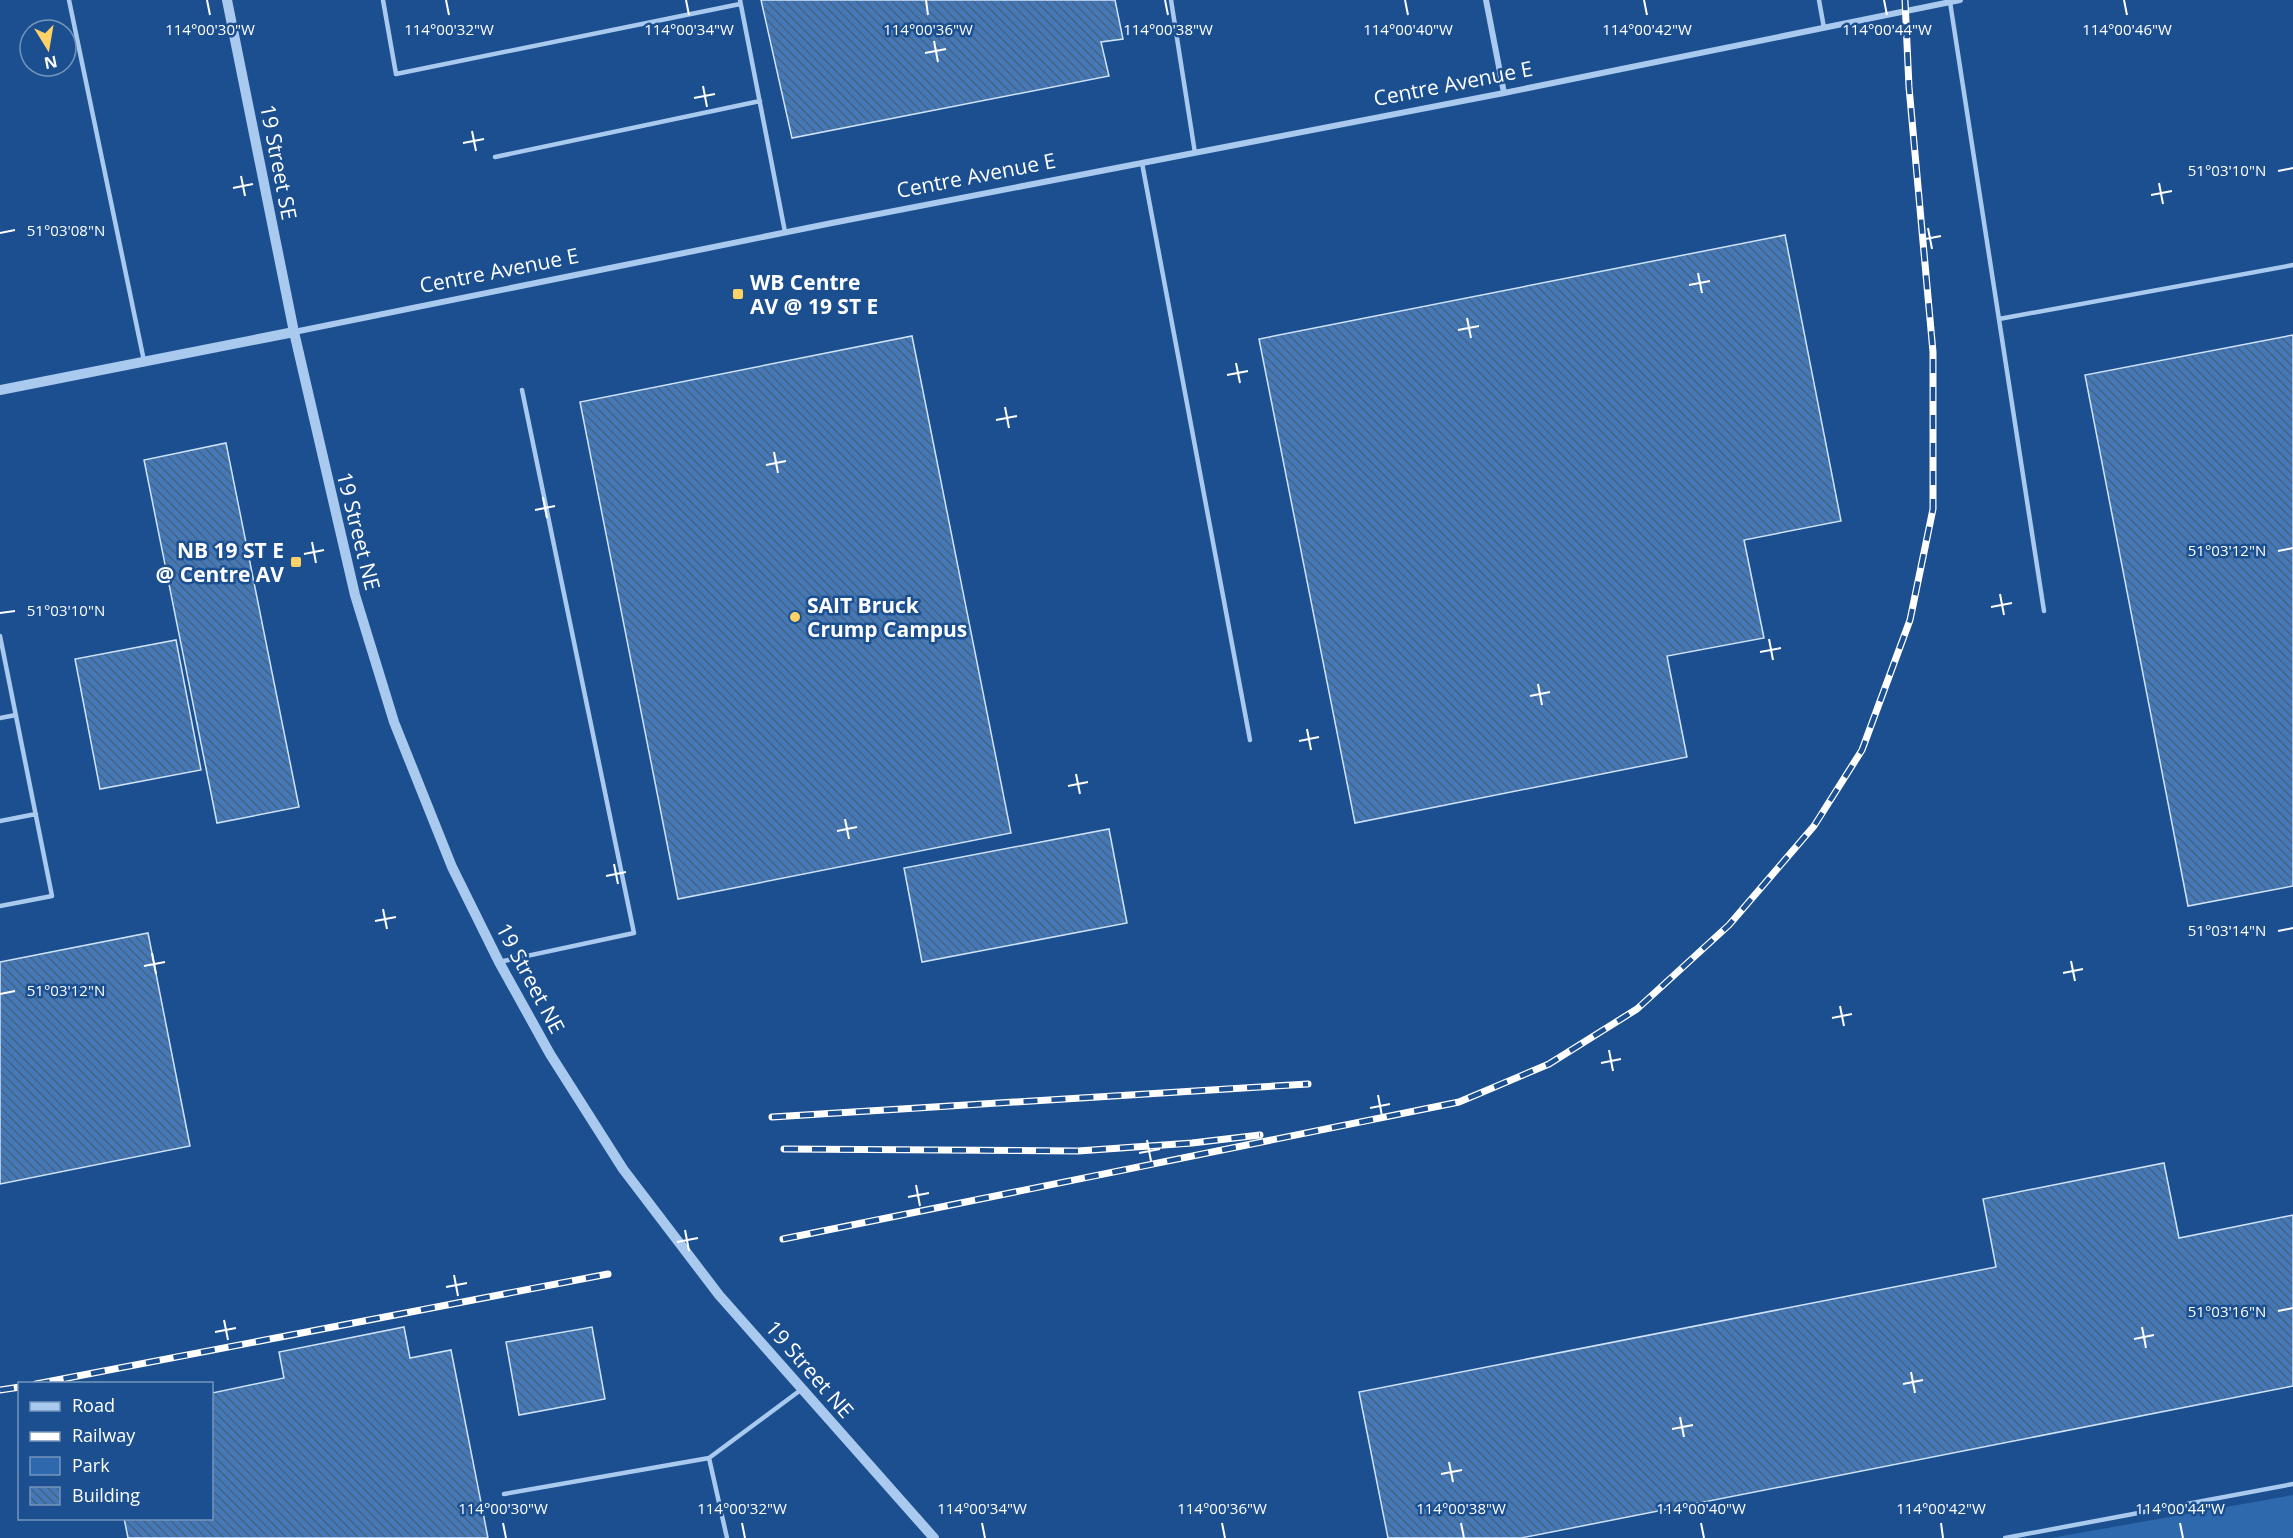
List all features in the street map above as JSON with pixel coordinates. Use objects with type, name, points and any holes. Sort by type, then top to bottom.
[{"type":"street","name":"19 Street SE","points":[[227,0],[294,332]]},
{"type":"street","points":[[1486,0],[1504,93]]},
{"type":"street","name":"Centre Avenue E","points":[[0,390],[785,232],[1504,93],[1959,0]]},
{"type":"street","name":"19 Street NE","points":[[294,332],[355,595],[394,722],[452,867],[499,962],[550,1054],[623,1169],[719,1295],[934,1538]]},
{"type":"lane","points":[[69,0],[144,361]]},
{"type":"lane","points":[[383,0],[396,74],[740,2],[785,232]]},
{"type":"lane","points":[[1171,0],[1195,153]]},
{"type":"lane","points":[[1819,0],[1824,28]]},
{"type":"lane","points":[[1950,2],[2044,611]]},
{"type":"lane","points":[[495,158],[760,101]]},
{"type":"lane","points":[[1142,163],[1250,740]]},
{"type":"lane","points":[[1999,319],[2293,265]]},
{"type":"lane","points":[[499,962],[634,933],[522,390]]},
{"type":"lane","points":[[0,636],[52,896],[0,906]]},
{"type":"lane","points":[[0,718],[16,715]]},
{"type":"lane","points":[[0,821],[36,814]]},
{"type":"lane","points":[[504,1494],[709,1458],[802,1389]]},
{"type":"lane","points":[[709,1458],[727,1538]]},
{"type":"lane","points":[[2005,1538],[2293,1484]]},
{"type":"green space","points":[[2293,1495],[2293,1538],[2051,1538]]},
{"type":"building","points":[[761,0],[1115,0],[1123,39],[1101,42],[1109,76],[792,138]]},
{"type":"building","points":[[1785,235],[1841,521],[1744,540],[1764,638],[1667,656],[1687,757],[1355,823],[1259,339]]},
{"type":"building","points":[[2293,335],[2293,886],[2188,906],[2085,375]]},
{"type":"building","name":"SAIT Bruck Crump Campus","points":[[912,336],[1011,833],[678,899],[580,402]]},
{"type":"building","points":[[226,443],[299,807],[217,823],[144,460]]},
{"type":"building","points":[[176,640],[201,770],[100,789],[75,659]]},
{"type":"building","points":[[1109,829],[1127,923],[922,962],[904,868]]},
{"type":"building","points":[[148,933],[190,1146],[0,1184],[0,962]]},
{"type":"building","points":[[2164,1163],[2179,1238],[2293,1215],[2293,1386],[1521,1538],[1388,1538],[1359,1392],[1996,1267],[1983,1199]]},
{"type":"building","points":[[404,1327],[410,1358],[451,1350],[488,1538],[128,1538],[124,1520],[213,1520],[213,1393],[284,1378],[279,1352]]},
{"type":"building","points":[[592,1327],[605,1399],[519,1415],[506,1342]]},
{"type":"railway","points":[[783,1239],[1459,1102],[1549,1064],[1637,1009],[1729,925],[1814,826],[1862,750],[1910,620],[1933,509],[1933,352],[1909,87],[1905,0]]},
{"type":"railway","points":[[772,1117],[1308,1084]]},
{"type":"railway","points":[[784,1149],[1078,1151],[1192,1143],[1260,1135]]},
{"type":"railway","points":[[46,1382],[608,1274]]},
{"type":"railway","points":[[0,1390],[18,1387]]},
{"type":"place","name":"WB Centre AV @ 19 ST E","points":[[738,294]]},
{"type":"place","name":"NB 19 ST E @ Centre AV","points":[[296,562]]},
{"type":"place","name":"SAIT Bruck Crump Campus","points":[[795,617]]}]
